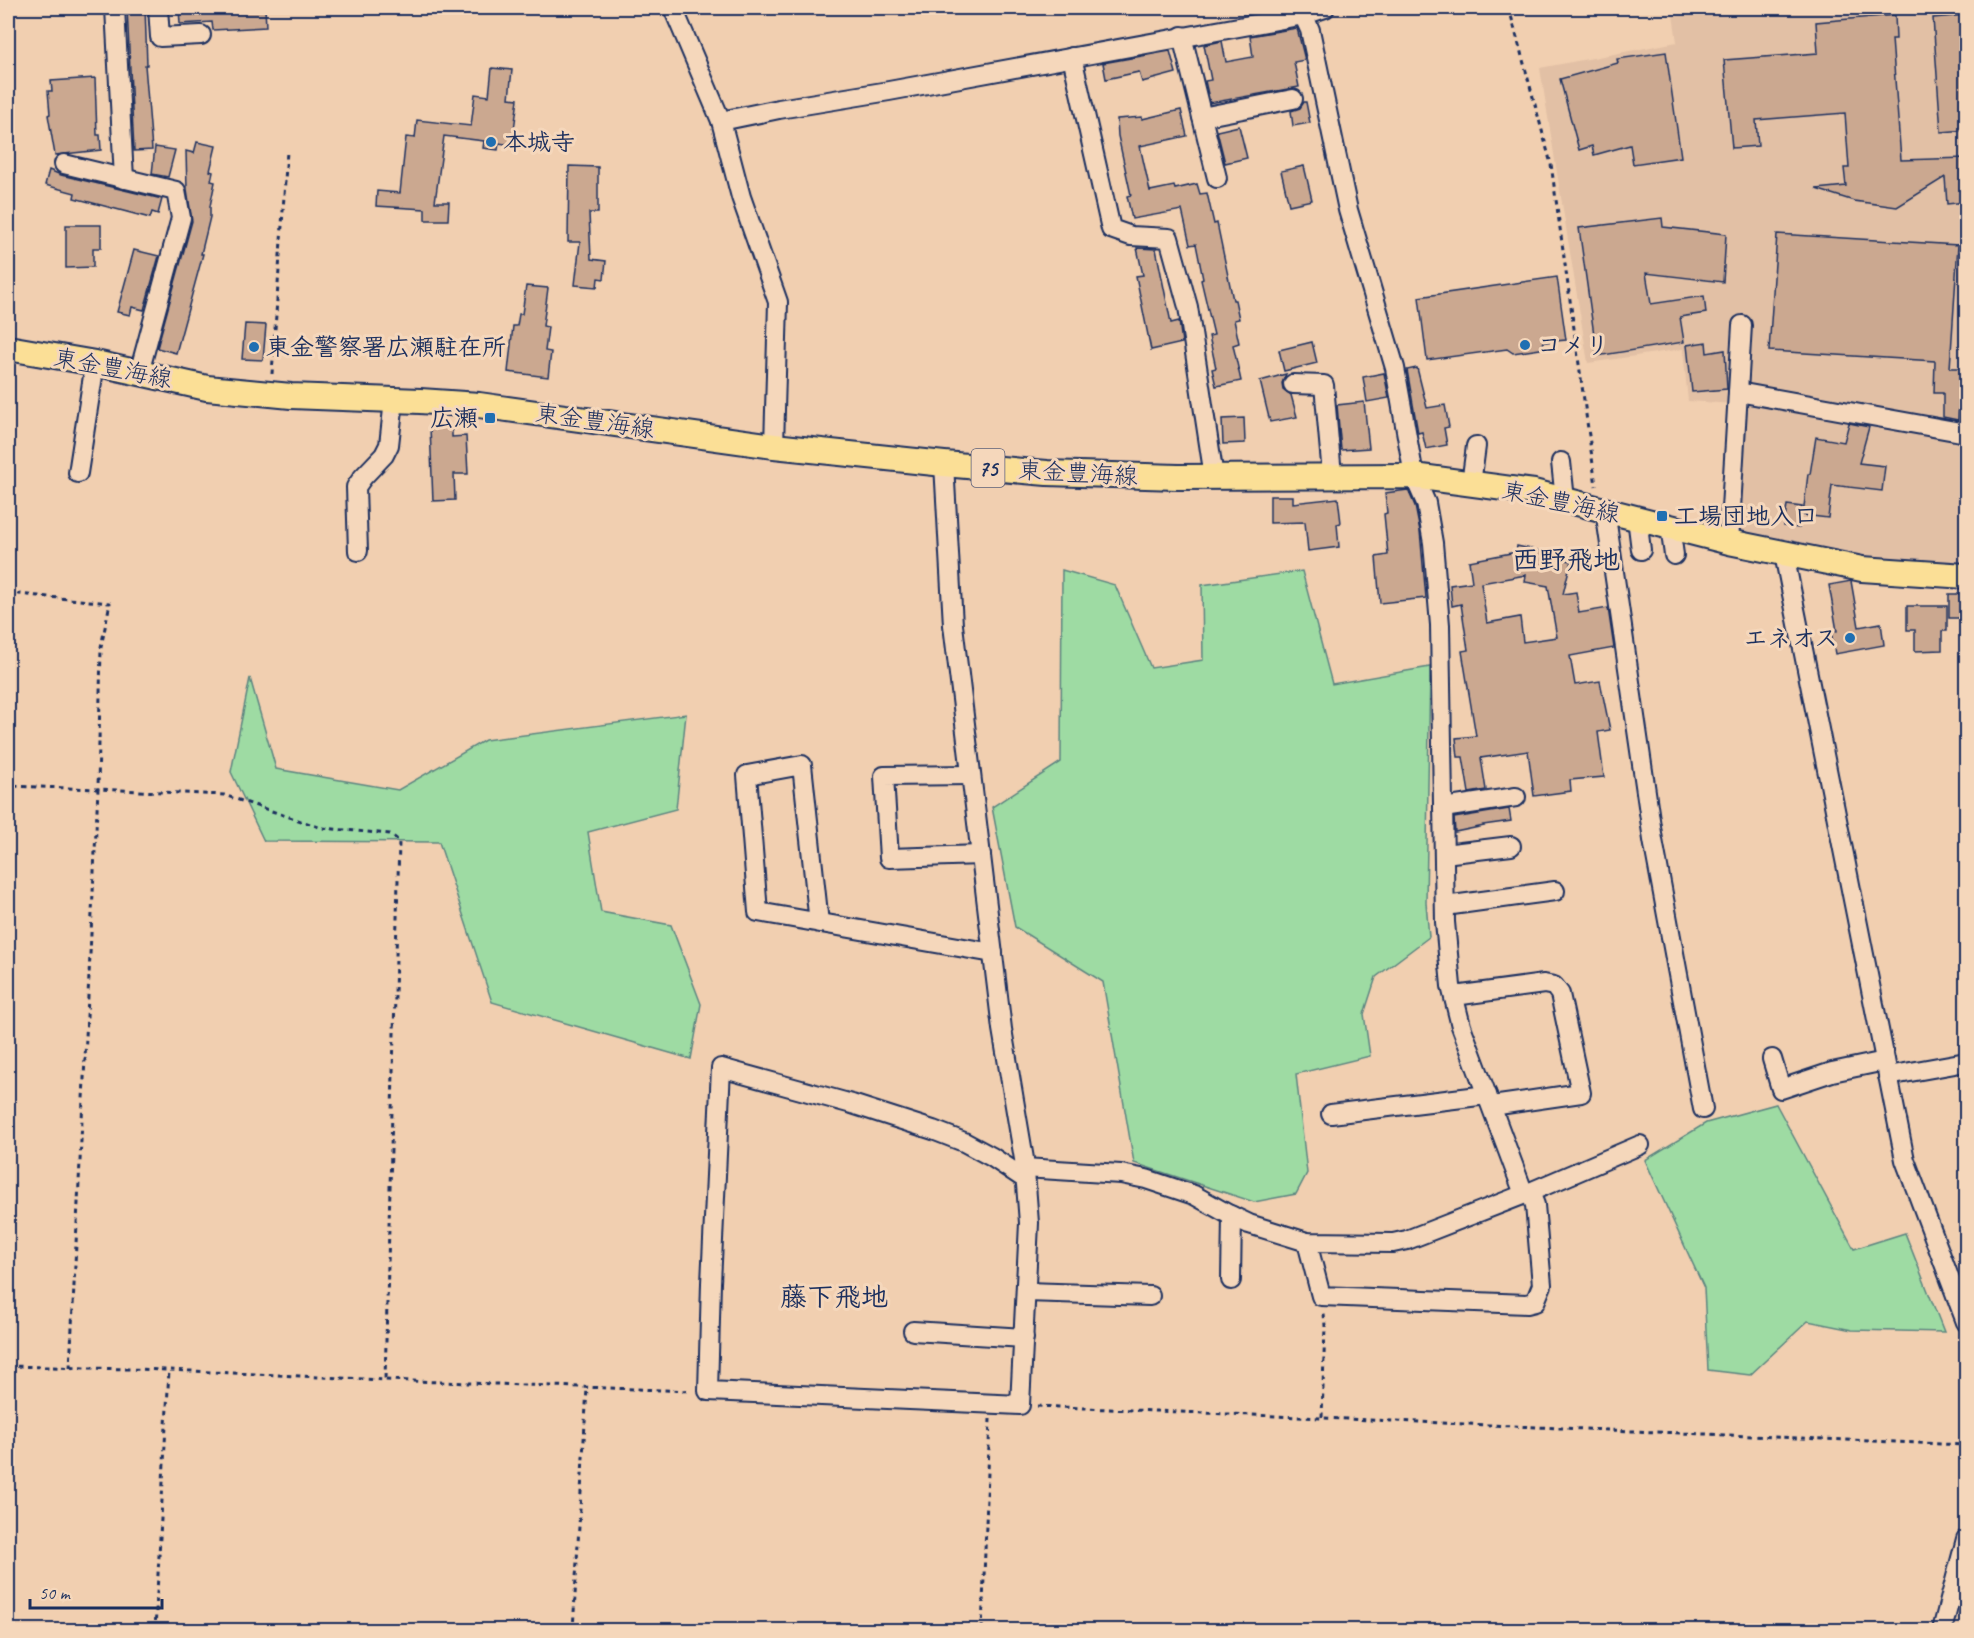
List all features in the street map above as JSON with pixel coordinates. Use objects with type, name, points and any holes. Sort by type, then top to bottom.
[{"type":"main road","name":"東金豊海線","points":[[8,348],[95,363],[207,388],[271,394],[479,405],[774,446],[1047,474],[1214,477],[1414,476],[1534,492],[1784,554],[1862,568],[1966,576]]},
{"type":"street","points":[[115,8],[124,179]]},
{"type":"street","points":[[158,8],[160,37],[201,34]]},
{"type":"street","points":[[673,8],[721,121],[741,197],[778,302],[774,446]]},
{"type":"street","points":[[721,121],[1325,8]]},
{"type":"street","points":[[1302,11],[1310,30],[1348,210],[1395,368],[1414,476],[1426,503],[1433,543],[1440,625],[1445,906],[1454,996],[1461,1026],[1489,1101],[1527,1193],[1535,1205],[1542,1285],[1535,1302],[1527,1304],[1321,1296],[1307,1242]]},
{"type":"street","points":[[1182,36],[1216,178]]},
{"type":"street","points":[[1072,57],[1111,229],[1131,236],[1169,238],[1188,307],[1214,477]]},
{"type":"street","points":[[1202,117],[1293,99]]},
{"type":"street","points":[[64,165],[176,191],[181,218],[139,373]]},
{"type":"street","points":[[1729,542],[1742,325]]},
{"type":"street","points":[[78,472],[95,363]]},
{"type":"street","points":[[1293,384],[1324,385],[1332,476]]},
{"type":"street","points":[[1738,392],[1966,433]]},
{"type":"street","points":[[358,551],[357,487],[363,477],[384,455],[389,445],[394,400]]},
{"type":"street","points":[[1471,484],[1476,446]]},
{"type":"street","points":[[1561,462],[1565,500]]},
{"type":"street","points":[[944,464],[953,625],[1002,1029],[1025,1174],[1029,1223],[1020,1405],[708,1391],[721,1068],[852,1104],[933,1130],[964,1142],[1025,1174],[1121,1174],[1146,1179],[1194,1195],[1249,1224],[1307,1242],[1393,1243],[1407,1240],[1640,1145]]},
{"type":"street","points":[[1602,509],[1653,840],[1703,1109]]},
{"type":"street","points":[[1637,518],[1641,550]]},
{"type":"street","points":[[1670,526],[1674,555]]},
{"type":"street","points":[[1784,554],[1905,1160],[1966,1322]]},
{"type":"street","points":[[819,923],[802,765],[747,775],[758,912],[819,923],[993,953]]},
{"type":"street","points":[[971,775],[884,776],[889,858],[981,855]]},
{"type":"street","points":[[1443,808],[1516,797]]},
{"type":"street","points":[[1444,854],[1511,846]]},
{"type":"street","points":[[1445,906],[1555,891]]},
{"type":"street","points":[[1331,1114],[1581,1093],[1560,994],[1554,986],[1544,984],[1454,996]]},
{"type":"street","points":[[1772,1059],[1781,1089],[1832,1072],[1966,1062]]},
{"type":"street","points":[[1231,1280],[1232,1216]]},
{"type":"street","points":[[1026,1292],[1150,1296]]},
{"type":"street","points":[[913,1331],[1024,1338]]},
{"type":"street","points":[[1942,1630],[1966,1539]]},
{"type":"path","points":[[1509,8],[1551,164],[1602,509]]},
{"type":"path","points":[[271,394],[287,151]]},
{"type":"path","points":[[8,592],[110,603],[101,647],[98,789],[70,1368]]},
{"type":"path","points":[[8,786],[224,795],[322,828],[390,834],[399,841],[385,1380]]},
{"type":"path","points":[[1321,1296],[1325,1326],[1322,1418]]},
{"type":"path","points":[[8,1366],[708,1391]]},
{"type":"path","points":[[155,1630],[169,1370]]},
{"type":"path","points":[[573,1630],[586,1388]]},
{"type":"path","points":[[982,1630],[991,1404]]},
{"type":"path","points":[[1020,1405],[1966,1444]]},
{"type":"shaded area","points":[[1672,8],[1966,8],[1966,567],[1913,566],[1725,533],[1734,404],[1688,401],[1683,349],[1588,363],[1540,68],[1677,42]]},
{"type":"green space","points":[[1062,570],[1115,585],[1151,668],[1203,660],[1202,585],[1302,571],[1332,684],[1430,667],[1426,903],[1429,937],[1376,977],[1364,1014],[1370,1056],[1296,1074],[1307,1173],[1296,1194],[1254,1202],[1134,1163],[1103,982],[1015,927],[992,807],[1061,762]]},
{"type":"green space","points":[[250,678],[276,769],[398,790],[485,740],[686,714],[676,809],[588,832],[601,912],[671,925],[701,1004],[691,1059],[492,1002],[439,842],[264,841],[231,772]]},
{"type":"green space","points":[[1776,1104],[1854,1249],[1905,1233],[1944,1332],[1852,1330],[1808,1321],[1750,1375],[1708,1370],[1704,1288],[1645,1160],[1706,1123]]},
{"type":"building","points":[[127,8],[145,8],[147,65],[145,65],[152,150],[134,151]]},
{"type":"building","points":[[179,8],[265,8],[266,27],[213,30],[212,22],[180,24]]},
{"type":"building","points":[[1895,15],[1896,39],[1892,39],[1901,160],[1966,158],[1966,202],[1947,204],[1945,177],[1897,207],[1854,201],[1816,189],[1846,186],[1844,168],[1849,168],[1845,113],[1756,120],[1758,146],[1732,148],[1724,60],[1818,53],[1816,22]]},
{"type":"building","points":[[1966,15],[1966,130],[1941,132],[1933,18]]},
{"type":"building","points":[[1297,28],[1305,60],[1294,62],[1299,87],[1210,103],[1205,81],[1211,80],[1204,45],[1222,41],[1226,62],[1253,57],[1250,36]]},
{"type":"building","points":[[1170,51],[1176,73],[1142,82],[1139,72],[1106,79],[1103,63]]},
{"type":"building","points":[[1666,52],[1681,157],[1633,164],[1630,145],[1594,155],[1592,146],[1579,150],[1560,79],[1618,63],[1617,59]]},
{"type":"building","points":[[492,68],[512,70],[509,98],[518,99],[512,145],[499,143],[498,150],[483,148],[484,141],[444,136],[435,202],[449,202],[448,220],[425,220],[425,209],[376,206],[377,191],[400,193],[406,137],[415,138],[417,120],[471,126],[475,94],[489,96]]},
{"type":"building","points":[[95,78],[97,135],[100,135],[101,150],[55,155],[48,115],[50,114],[48,91],[52,91],[51,81]]},
{"type":"building","points":[[1306,102],[1310,123],[1293,126],[1291,111],[1300,108]]},
{"type":"building","points":[[1181,110],[1187,136],[1140,146],[1150,191],[1197,184],[1200,194],[1207,193],[1214,224],[1217,223],[1239,319],[1234,320],[1239,343],[1233,345],[1241,381],[1216,386],[1212,369],[1216,368],[1209,336],[1214,335],[1201,280],[1203,279],[1196,244],[1190,245],[1182,210],[1132,219],[1127,196],[1131,195],[1118,136],[1117,119],[1142,117],[1142,119]]},
{"type":"building","points":[[1239,126],[1247,158],[1225,163],[1217,131]]},
{"type":"building","points":[[197,142],[216,146],[210,171],[213,172],[211,181],[215,182],[201,254],[203,254],[176,353],[157,348],[192,221],[187,189],[186,151],[194,153]]},
{"type":"building","points":[[155,147],[175,150],[168,177],[152,174]]},
{"type":"building","points":[[569,166],[598,167],[598,213],[589,213],[591,259],[606,261],[604,279],[598,278],[597,287],[575,285],[580,242],[568,242]]},
{"type":"building","points":[[1304,166],[1312,200],[1289,205],[1281,171]]},
{"type":"building","points":[[49,170],[61,175],[162,199],[158,214],[152,212],[150,218],[74,198],[75,193],[45,185]]},
{"type":"building","points":[[1662,218],[1663,227],[1726,234],[1723,282],[1646,273],[1651,304],[1704,296],[1706,313],[1680,317],[1684,342],[1597,356],[1579,228]]},
{"type":"building","points":[[66,225],[101,225],[101,248],[93,248],[93,267],[66,268]]},
{"type":"building","points":[[1777,234],[1958,245],[1950,368],[1961,368],[1958,420],[1943,417],[1943,393],[1934,393],[1935,361],[1769,351]]},
{"type":"building","points":[[1137,248],[1156,249],[1171,323],[1179,321],[1182,343],[1151,350],[1136,276],[1143,275]]},
{"type":"building","points":[[134,250],[159,256],[144,310],[132,307],[130,315],[117,312]]},
{"type":"building","points":[[1557,277],[1566,340],[1544,342],[1540,349],[1513,353],[1507,349],[1427,360],[1419,297]]},
{"type":"building","points":[[526,286],[548,288],[543,326],[548,327],[545,351],[551,352],[548,377],[508,372],[513,326],[517,326],[519,314],[522,314]]},
{"type":"building","points":[[245,324],[266,325],[263,360],[242,359]]},
{"type":"building","points":[[1312,342],[1317,363],[1284,371],[1279,350]]},
{"type":"building","points":[[1706,342],[1707,353],[1725,350],[1727,389],[1692,392],[1687,345]]},
{"type":"building","points":[[1417,368],[1427,408],[1445,405],[1449,427],[1444,428],[1447,445],[1426,449],[1422,432],[1418,433],[1407,370]]},
{"type":"building","points":[[1384,373],[1389,398],[1367,402],[1363,377]]},
{"type":"building","points":[[1286,374],[1282,383],[1283,389],[1291,395],[1297,417],[1270,422],[1260,381]]},
{"type":"building","points":[[1364,402],[1369,448],[1341,450],[1337,405]]},
{"type":"building","points":[[1244,418],[1245,443],[1223,444],[1222,419]]},
{"type":"building","points":[[1849,423],[1869,427],[1859,463],[1885,466],[1882,491],[1832,485],[1828,518],[1803,515],[1808,474],[1810,474],[1816,437],[1844,442]]},
{"type":"building","points":[[452,426],[452,437],[466,436],[468,474],[454,474],[455,500],[433,501],[430,427]]},
{"type":"building","points":[[1408,490],[1415,506],[1420,531],[1426,598],[1380,603],[1376,557],[1388,555],[1384,514],[1387,513],[1385,493]]},
{"type":"building","points":[[1270,496],[1293,496],[1293,503],[1338,498],[1341,523],[1337,524],[1339,547],[1308,551],[1305,522],[1270,523]]},
{"type":"building","points":[[1787,505],[1802,507],[1799,528],[1784,526]]},
{"type":"building","points":[[1517,546],[1550,553],[1549,556],[1571,561],[1563,594],[1576,592],[1579,613],[1608,608],[1614,648],[1570,656],[1575,685],[1600,681],[1610,730],[1598,732],[1604,777],[1570,780],[1571,791],[1534,796],[1528,751],[1481,758],[1486,790],[1469,793],[1463,757],[1458,757],[1456,738],[1476,736],[1462,651],[1468,650],[1461,604],[1452,606],[1450,585],[1472,582],[1469,561],[1516,552]],"holes":[[[1526,575],[1525,582],[1548,586],[1557,637],[1523,642],[1520,617],[1487,623],[1481,583]]]},
{"type":"building","points":[[1851,581],[1859,627],[1881,623],[1884,645],[1835,654],[1831,632],[1837,631],[1829,585]]},
{"type":"building","points":[[1949,594],[1966,594],[1966,618],[1949,618]]},
{"type":"building","points":[[1907,606],[1947,606],[1947,631],[1942,631],[1942,650],[1915,651],[1915,630],[1907,630]]},
{"type":"building","points":[[1509,809],[1511,821],[1455,832],[1454,818]]},
{"type":"place","name":"本城寺","points":[[491,142]]},
{"type":"place","name":"コメリ","points":[[1525,345]]},
{"type":"place","name":"東金警察署広瀬駐在所","points":[[254,347]]},
{"type":"place","name":"広瀬","points":[[490,418]]},
{"type":"place","name":"工場団地入口","points":[[1662,516]]},
{"type":"place","name":"エネオス","points":[[1850,638]]},
{"type":"district","name":"西野飛地","points":[[1566,560]]},
{"type":"district","name":"藤下飛地","points":[[834,1297]]}]
